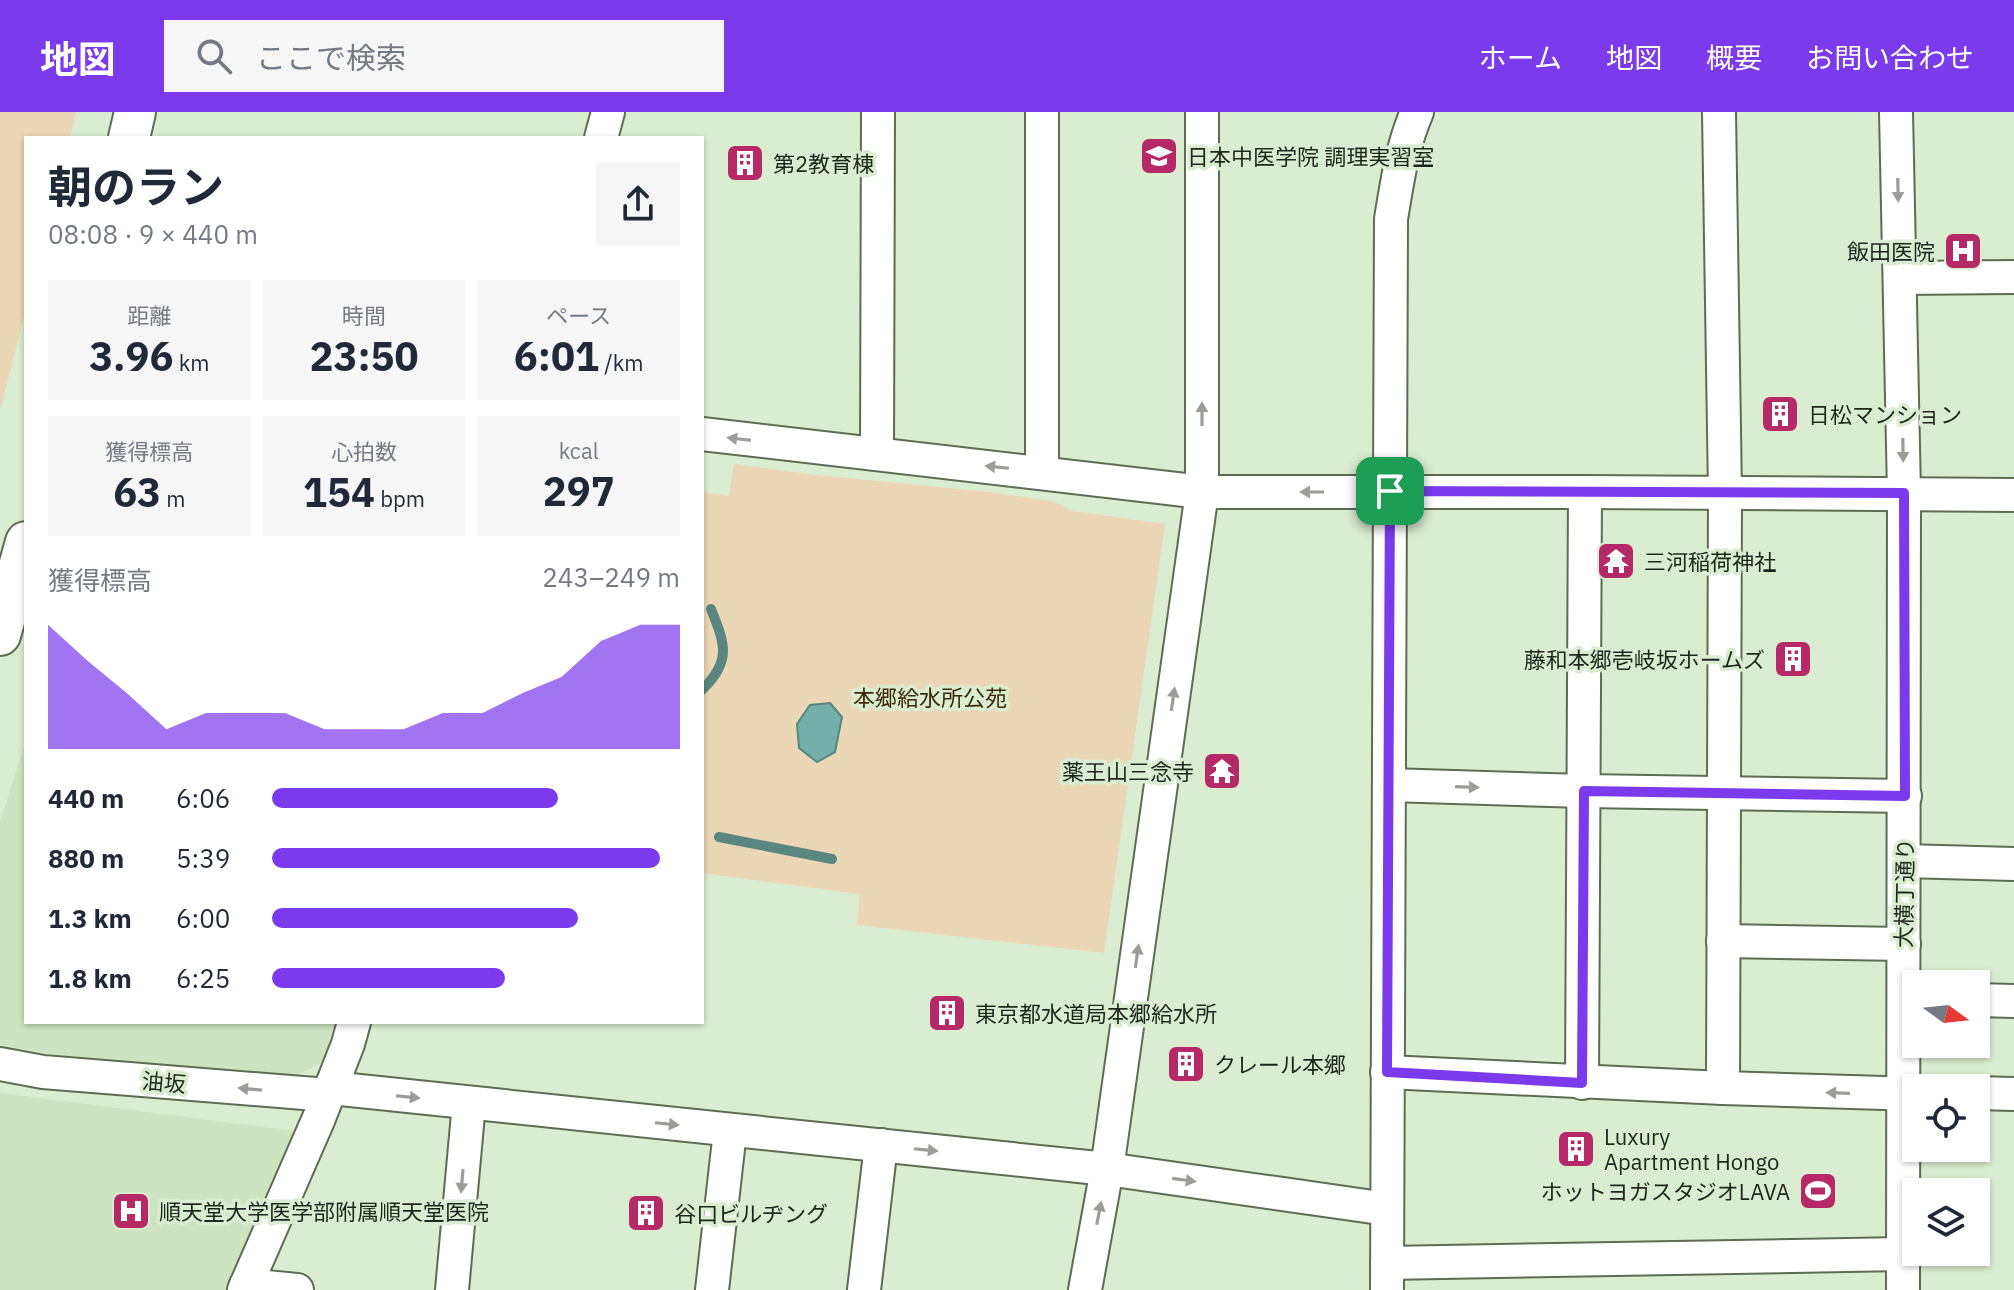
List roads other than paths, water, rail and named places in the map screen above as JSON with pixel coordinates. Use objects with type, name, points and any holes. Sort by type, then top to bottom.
[{"type":"main road","points":[[129,136],[135,112]]},
{"type":"main road","points":[[0,635],[24,549]]},
{"type":"street","points":[[602,136],[608,112]]},
{"type":"street","points":[[877,454],[878,112]]},
{"type":"street","points":[[1042,112],[1042,472]]},
{"type":"street","points":[[1085,1290],[1107,1169],[1202,492],[1202,112]]},
{"type":"street","points":[[1417,112],[1404,152],[1391,219],[1387,1276],[1902,1254]]},
{"type":"street","points":[[1719,112],[1725,493],[1723,1088]]},
{"type":"street","name":"大横丁通り","points":[[1896,112],[1904,493],[1904,944],[1907,970]]},
{"type":"street","points":[[1900,278],[2014,277]]},
{"type":"street","points":[[704,434],[1202,492],[2014,495]]},
{"type":"street","points":[[1582,1083],[1585,492]]},
{"type":"street","points":[[1389,785],[1905,796]]},
{"type":"street","points":[[1904,861],[2014,864]]},
{"type":"street","points":[[1723,941],[1904,944]]},
{"type":"street","points":[[1990,1000],[2014,1001]]},
{"type":"street","points":[[297,1290],[245,1288],[329,1092],[353,1024]]},
{"type":"street","name":"油坂","points":[[0,1064],[43,1072],[469,1103],[881,1145],[1107,1169],[1387,1209]]},
{"type":"street","points":[[1387,1072],[1582,1083],[1902,1094]]},
{"type":"street","points":[[1990,1093],[2014,1094]]},
{"type":"street","points":[[452,1290],[469,1103]]},
{"type":"street","points":[[712,1290],[730,1131]]},
{"type":"street","points":[[864,1290],[881,1145]]},
{"type":"street","name":"大横丁通り","points":[[1903,1266],[1903,1290]]},
{"type":"water","points":[[830,703],[842,717],[835,752],[817,762],[799,748],[797,724],[810,705]]},
{"type":"waterway","points":[[704,688],[718,670],[723,652],[720,632],[711,609]]},
{"type":"waterway","points":[[719,837],[832,859]]},
{"type":"place","name":"日本中医学院 調理実習室","points":[[1159,156]]},
{"type":"place","name":"第2教育棟","points":[[745,163]]},
{"type":"place","name":"飯田医院","points":[[1963,251]]},
{"type":"place","name":"日松マンション","points":[[1780,414]]},
{"type":"place","name":"三河稲荷神社","points":[[1616,561]]},
{"type":"place","name":"藤和本郷壱岐坂ホームズ","points":[[1793,659]]},
{"type":"place","name":"薬王山三念寺","points":[[1222,771]]},
{"type":"place","name":"東京都水道局本郷給水所","points":[[947,1013]]},
{"type":"place","name":"クレール本郷","points":[[1186,1064]]},
{"type":"place","name":"Luxury Apartment Hongo","points":[[1576,1149]]},
{"type":"place","name":"ホットヨガスタジオLAVA","points":[[1818,1191]]},
{"type":"place","name":"順天堂大学医学部附属順天堂医院","points":[[131,1211]]},
{"type":"place","name":"谷口ビルヂング","points":[[646,1213]]},
{"type":"park label","name":"本郷給水所公苑","points":[[930,697]]}]
